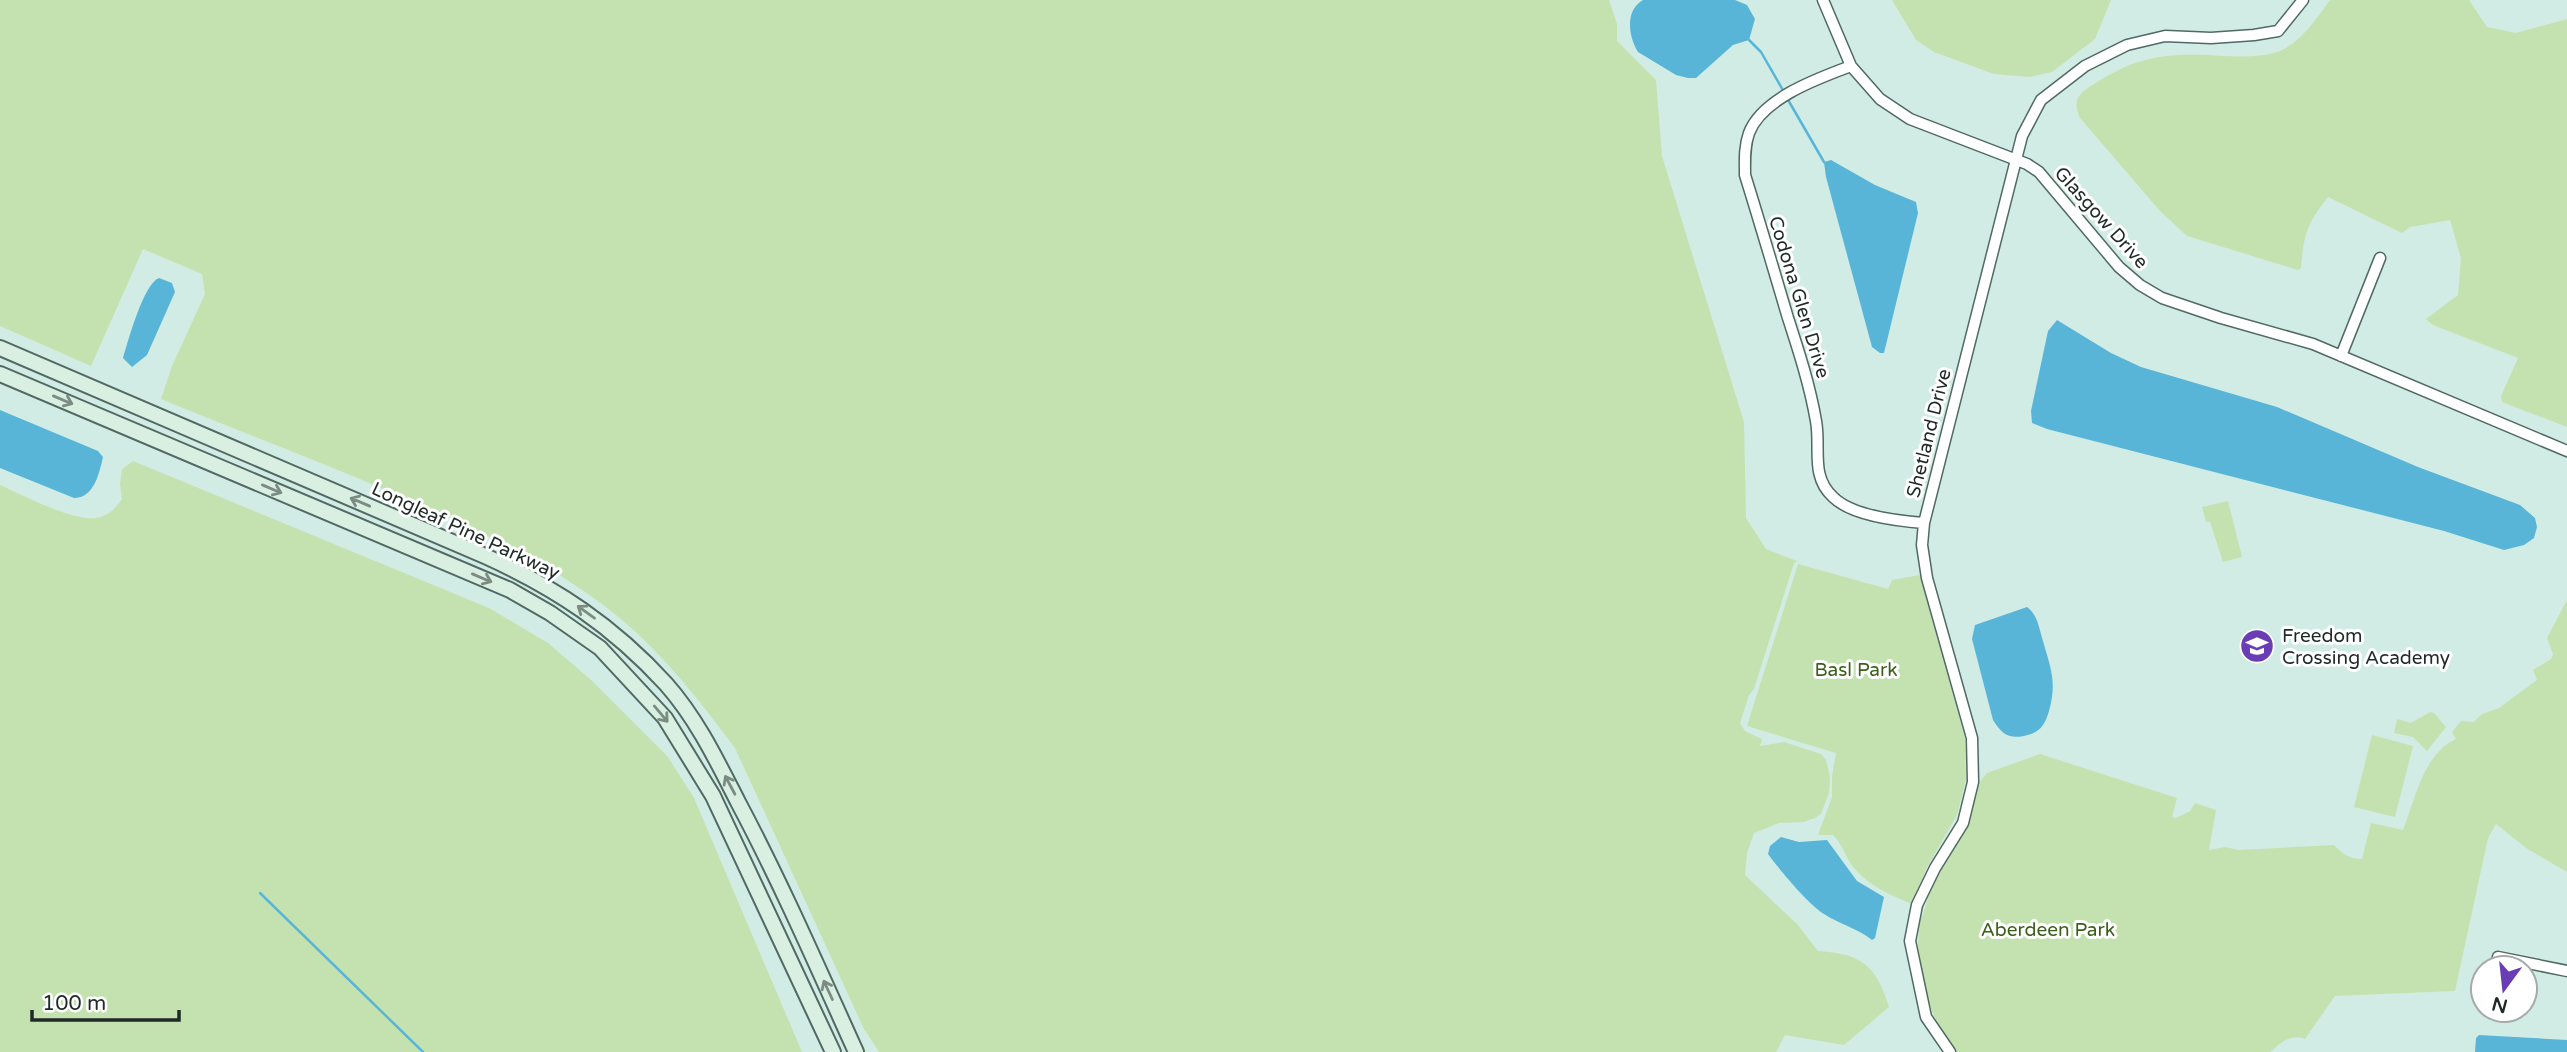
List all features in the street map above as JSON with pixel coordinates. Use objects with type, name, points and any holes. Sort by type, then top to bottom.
[{"type":"main road","name":"Longleaf Pine Parkway","points":[[0,348],[529,576],[611,630],[667,685],[704,735],[765,852],[856,1052]]},
{"type":"main road","name":"Longleaf Pine Parkway","points":[[0,374],[510,590],[550,613],[600,648],[665,718],[713,796],[833,1052]]},
{"type":"street","name":"Glasgow Drive","points":[[1823,0],[1851,66],[1880,99],[1910,119],[2016,159],[2039,172],[2119,267],[2140,285],[2162,298],[2313,344],[2567,451]]},
{"type":"street","name":"Shetland Drive","points":[[1946,1051],[1926,1017],[1910,941],[1917,905],[1935,868],[1963,823],[1973,782],[1972,738],[1927,578],[1922,545],[1924,523],[2022,136],[2041,100],[2085,66],[2127,45],[2165,36],[2211,38],[2278,31],[2303,0]]},
{"type":"street","name":"Codona Glen Drive","points":[[1851,66],[1816,79],[1766,108],[1750,130],[1744,152],[1745,175],[1805,373],[1817,425],[1816,456],[1821,482],[1833,498],[1863,512],[1888,519],[1924,523]]},
{"type":"street","points":[[2341,356],[2380,258]]},
{"type":"street","points":[[2539,965],[2567,971]]},
{"type":"green space","points":[[0,0],[1609,0],[1617,24],[1617,41],[1656,80],[1662,156],[1744,422],[1746,518],[1766,549],[1797,561],[1794,563],[1754,689],[1749,695],[1740,723],[1745,731],[1762,739],[1760,746],[1784,742],[1821,754],[1826,760],[1830,777],[1829,793],[1821,814],[1815,818],[1804,822],[1779,823],[1754,833],[1747,853],[1745,875],[1798,925],[1818,951],[1846,955],[1865,964],[1879,981],[1889,1007],[1844,1045],[1785,1035],[1776,1052],[879,1052],[864,1029],[735,748],[675,673],[625,622],[568,580],[487,536],[375,485],[161,399],[172,366],[205,294],[202,274],[143,249],[91,366],[0,326]]},
{"type":"green space","points":[[1892,0],[2111,0],[2095,39],[2052,72],[2030,77],[1994,74],[1934,52],[1916,40]]},
{"type":"green space","points":[[2330,0],[2469,0],[2487,27],[2516,33],[2567,19],[2567,427],[2502,402],[2501,396],[2518,358],[2433,325],[2426,319],[2458,295],[2461,258],[2450,220],[2410,227],[2402,233],[2328,197],[2308,230],[2301,268],[2298,270],[2187,236],[2160,211],[2080,118],[2077,102],[2080,94],[2108,75],[2134,63],[2175,55],[2251,56],[2277,52],[2300,37]]},
{"type":"green space","points":[[133,461],[489,608],[548,643],[590,679],[668,757],[694,798],[802,1052],[0,1052],[0,485],[65,513],[79,517],[101,517],[113,510],[122,499],[122,469]]},
{"type":"green space","points":[[2228,501],[2242,557],[2223,562],[2210,522],[2206,522],[2202,507]]},
{"type":"green space","name":"Basl Park","points":[[1798,564],[1888,589],[1892,580],[1920,575],[1965,739],[1966,779],[1957,815],[1926,869],[1912,904],[1887,893],[1863,877],[1851,864],[1833,835],[1818,835],[1832,797],[1836,753],[1747,726]]},
{"type":"green space","name":"Aberdeen Park","points":[[2567,600],[2567,872],[2526,848],[2496,824],[2488,838],[2455,991],[2335,996],[2305,1039],[2290,1038],[2270,1052],[1957,1052],[1937,1023],[1930,1006],[1919,967],[1920,923],[1933,883],[1963,832],[1981,780],[1987,773],[2040,754],[2177,798],[2172,817],[2176,818],[2190,811],[2195,803],[2216,810],[2209,850],[2225,847],[2239,850],[2334,845],[2346,855],[2362,859],[2371,823],[2403,830],[2428,766],[2435,755],[2456,739],[2452,732],[2461,721],[2474,722],[2482,714],[2499,708],[2537,680],[2533,670],[2551,659],[2553,654],[2547,638]]},
{"type":"green space","points":[[2430,712],[2446,727],[2427,751],[2413,737],[2394,733],[2397,719],[2411,723]]},
{"type":"green space","points":[[2372,735],[2413,746],[2395,817],[2354,807]]},
{"type":"water","points":[[1643,0],[1735,0],[1747,5],[1755,19],[1749,40],[1733,45],[1696,78],[1688,78],[1676,75],[1638,52],[1632,39],[1630,24],[1633,10]]},
{"type":"water","points":[[1831,160],[1875,185],[1916,202],[1918,213],[1884,353],[1872,347],[1826,177],[1824,162]]},
{"type":"water","points":[[159,278],[172,283],[175,292],[147,355],[132,367],[123,358],[142,301],[153,282]]},
{"type":"water","points":[[2057,320],[2111,353],[2141,367],[2277,407],[2418,467],[2520,505],[2535,518],[2537,527],[2534,538],[2524,545],[2504,550],[2444,531],[2032,423],[2031,411],[2048,331]]},
{"type":"water","points":[[0,410],[98,451],[103,457],[91,490],[74,498],[0,468]]},
{"type":"water","points":[[2027,607],[2034,614],[2039,627],[2051,668],[2053,692],[2041,728],[2030,735],[2014,737],[2003,732],[1993,720],[1972,639],[1975,625]]},
{"type":"water","points":[[1781,837],[1799,842],[1827,840],[1857,881],[1884,897],[1875,938],[1872,940],[1830,917],[1802,895],[1768,854],[1770,846]]},
{"type":"water","points":[[2479,1035],[2567,1040],[2567,1052],[2475,1052],[2476,1038]]},
{"type":"waterway","points":[[1749,40],[1761,52],[1784,92]]},
{"type":"waterway","points":[[1787,98],[1824,162]]},
{"type":"waterway","points":[[260,893],[423,1052]]},
{"type":"place","name":"Freedom Crossing Academy","points":[[2257,646]]}]
